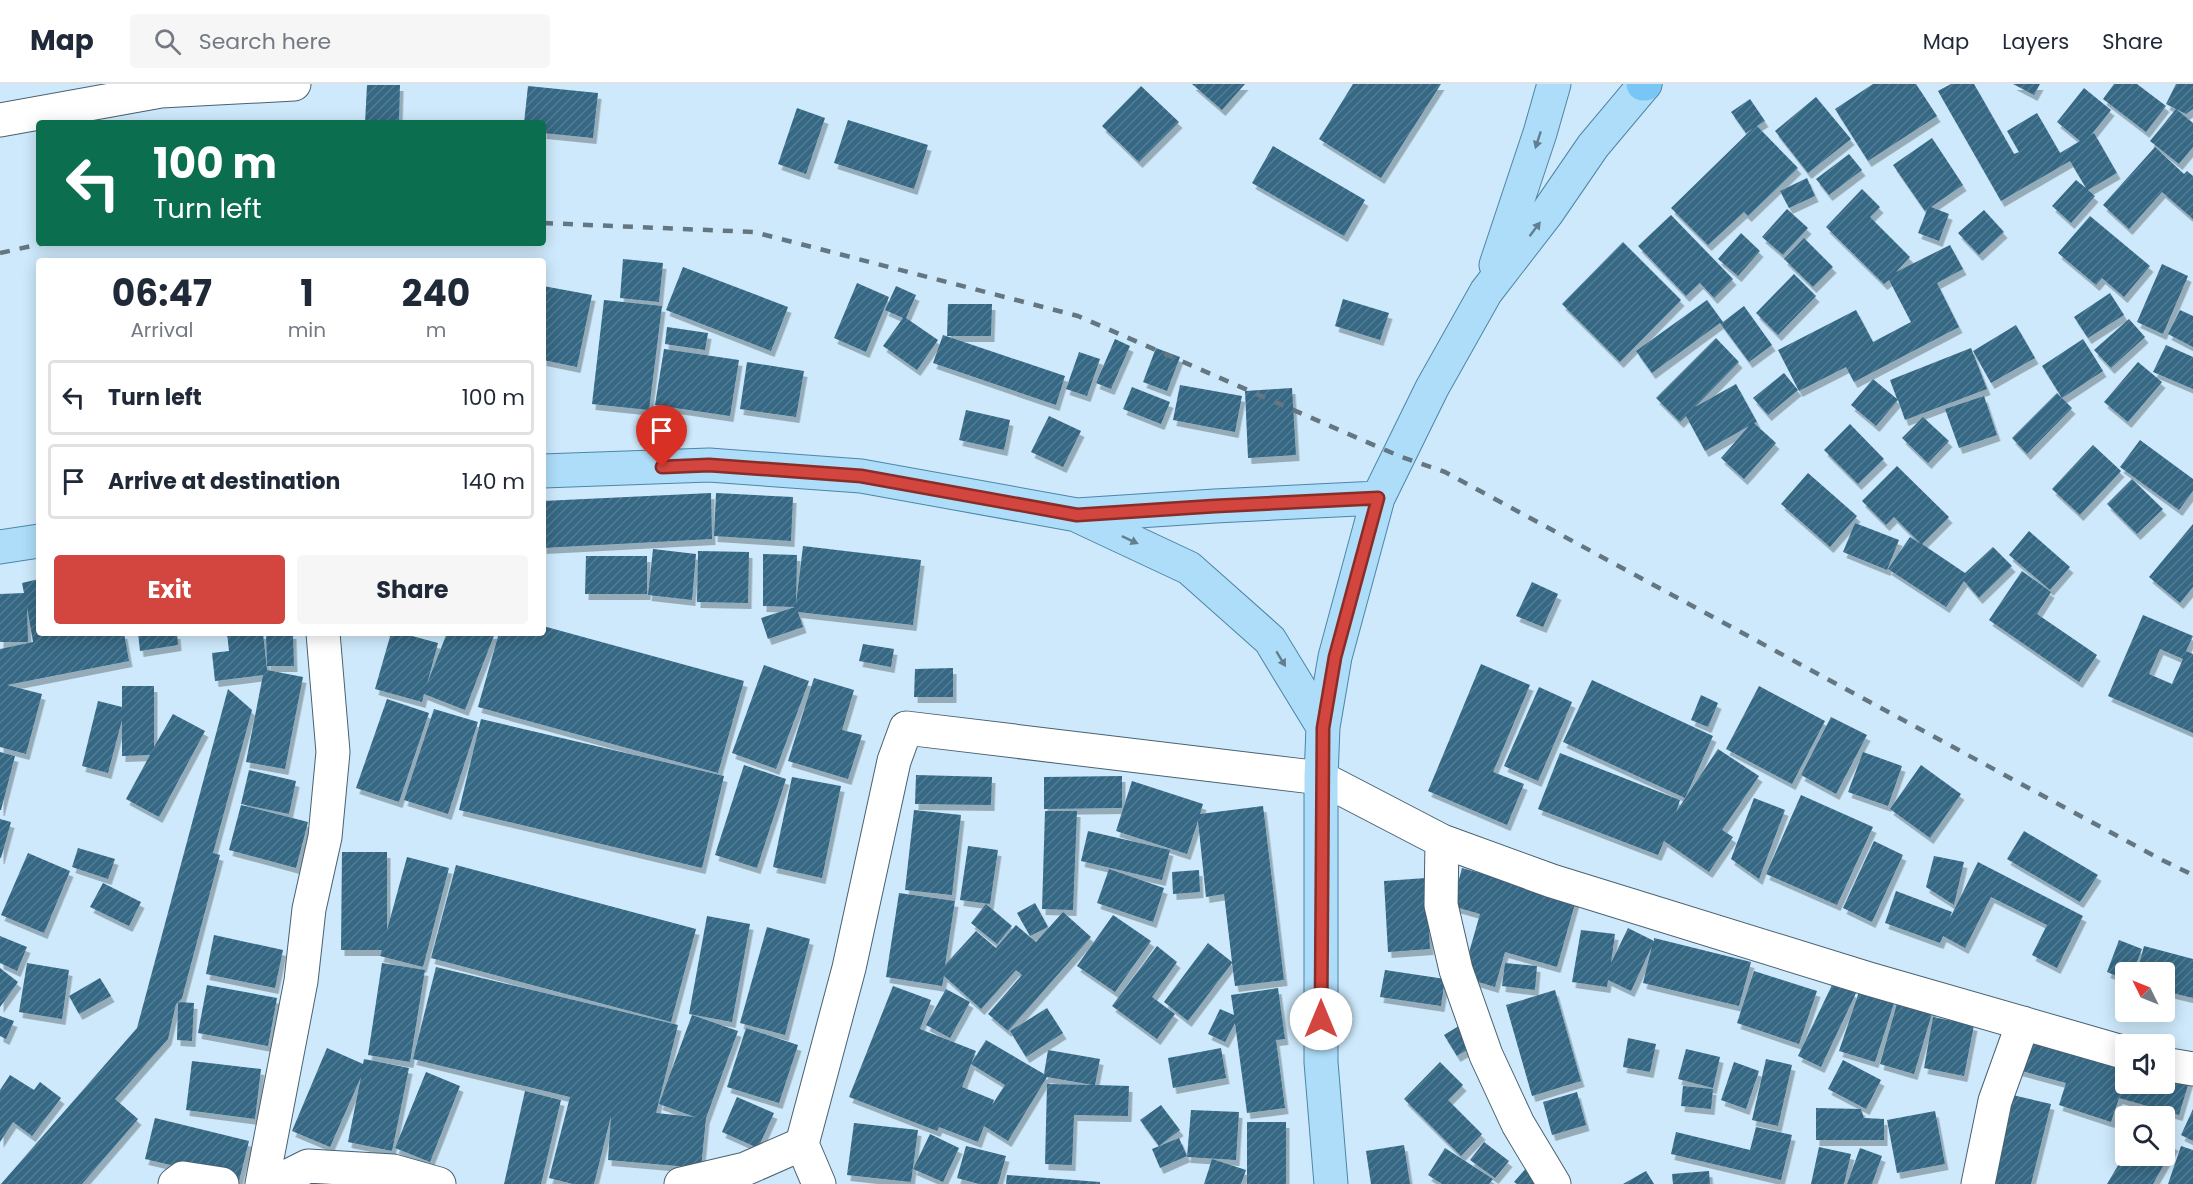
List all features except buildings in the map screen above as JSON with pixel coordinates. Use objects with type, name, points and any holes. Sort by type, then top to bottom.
[{"type":"main road","points":[[1486,292],[1540,133],[1554,84]]},
{"type":"main road","points":[[1331,1184],[1321,1062],[1323,728],[1335,657],[1378,498],[1432,388],[1486,292],[1547,213],[1593,146],[1645,84]]},
{"type":"main road","points":[[546,471],[709,465],[861,476],[1077,515],[1378,498]]},
{"type":"main road","points":[[1077,515],[1189,568],[1270,640],[1323,728]]},
{"type":"main road","points":[[0,547],[36,541]]},
{"type":"street","points":[[0,120],[161,91],[294,84]]},
{"type":"street","points":[[262,1184],[301,981],[309,909],[325,837],[333,752],[323,636]]},
{"type":"street","points":[[819,1184],[802,1144],[849,968],[894,760],[906,728],[1321,778],[1442,842],[1552,881],[1869,979],[2115,1050]]},
{"type":"street","points":[[1442,842],[1441,905],[1456,970],[1491,1065],[1518,1124],[1554,1184]]},
{"type":"street","points":[[1978,1184],[1995,1101],[2023,1023]]},
{"type":"street","points":[[2175,1066],[2193,1069]]},
{"type":"street","points":[[681,1184],[745,1170],[802,1144]]},
{"type":"street","points":[[272,1184],[308,1166],[393,1171],[439,1184]]},
{"type":"street","points":[[175,1184],[183,1178],[222,1184]]},
{"type":"railway","points":[[546,223],[754,232],[1078,316],[1399,456],[1445,472],[2193,875]]},
{"type":"railway","points":[[0,253],[36,245]]},
{"type":"route","points":[[662,467],[709,465],[861,476],[1077,515],[1378,498],[1335,657],[1323,728],[1321,1019]]}]
